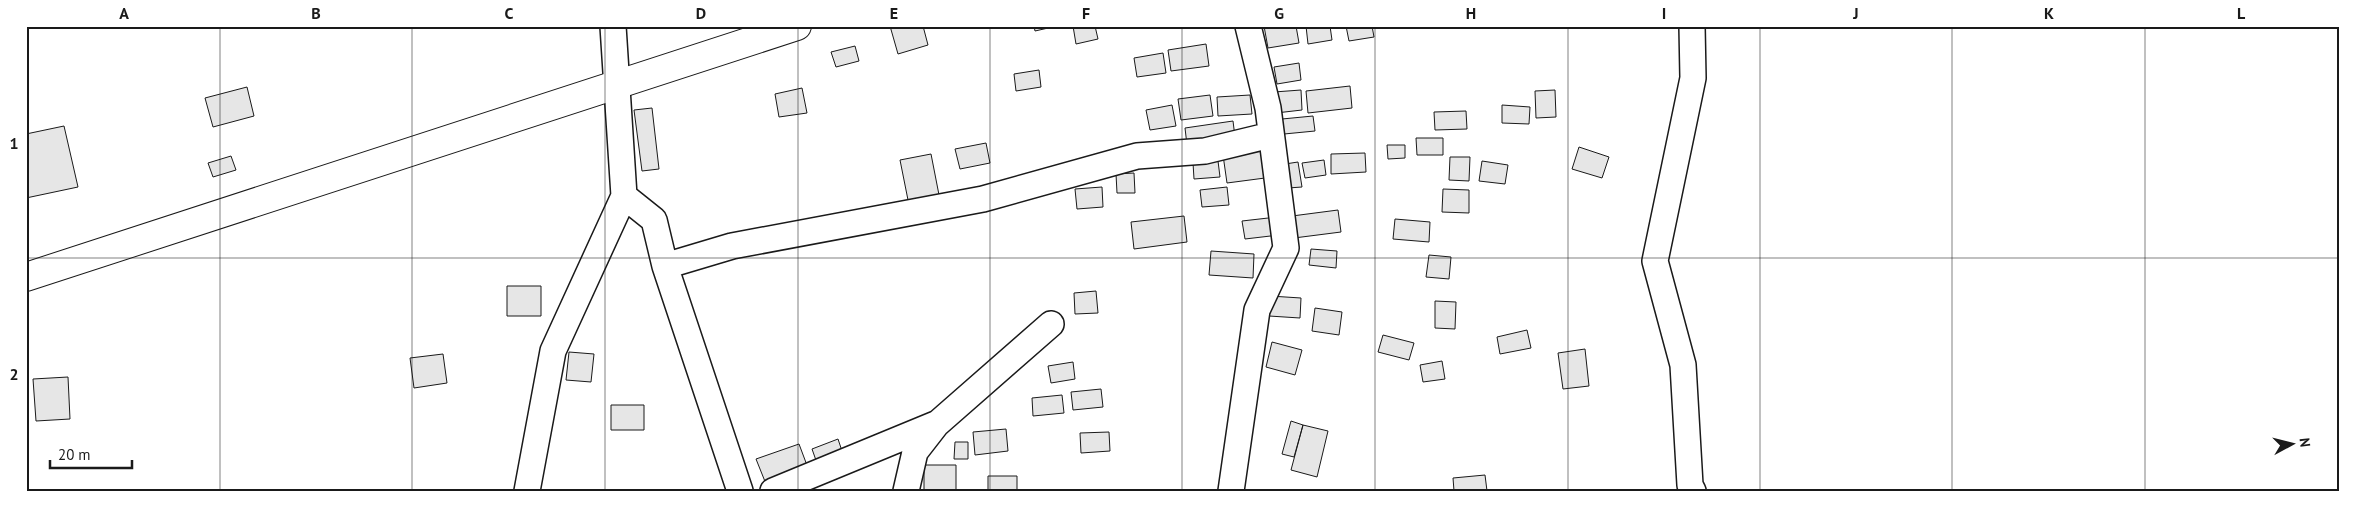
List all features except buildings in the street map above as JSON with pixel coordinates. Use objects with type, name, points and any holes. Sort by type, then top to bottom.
[{"type":"main road","points":[[26,277],[797,26]]},
{"type":"street","points":[[527,491],[553,351],[624,196],[615,84],[613,26]]},
{"type":"street","points":[[1231,491],[1258,310],[1286,248],[1268,108],[1248,26]]},
{"type":"street","points":[[1692,26],[1693,78],[1655,261],[1684,365],[1690,485],[1693,491]]},
{"type":"street","points":[[665,266],[732,246],[983,200],[1137,156],[1205,151],[1271,135]]},
{"type":"street","points":[[624,196],[654,220],[665,266],[740,491]]},
{"type":"street","points":[[906,491],[915,452],[938,423],[1051,324]]},
{"type":"street","points":[[773,491],[938,423]]}]
